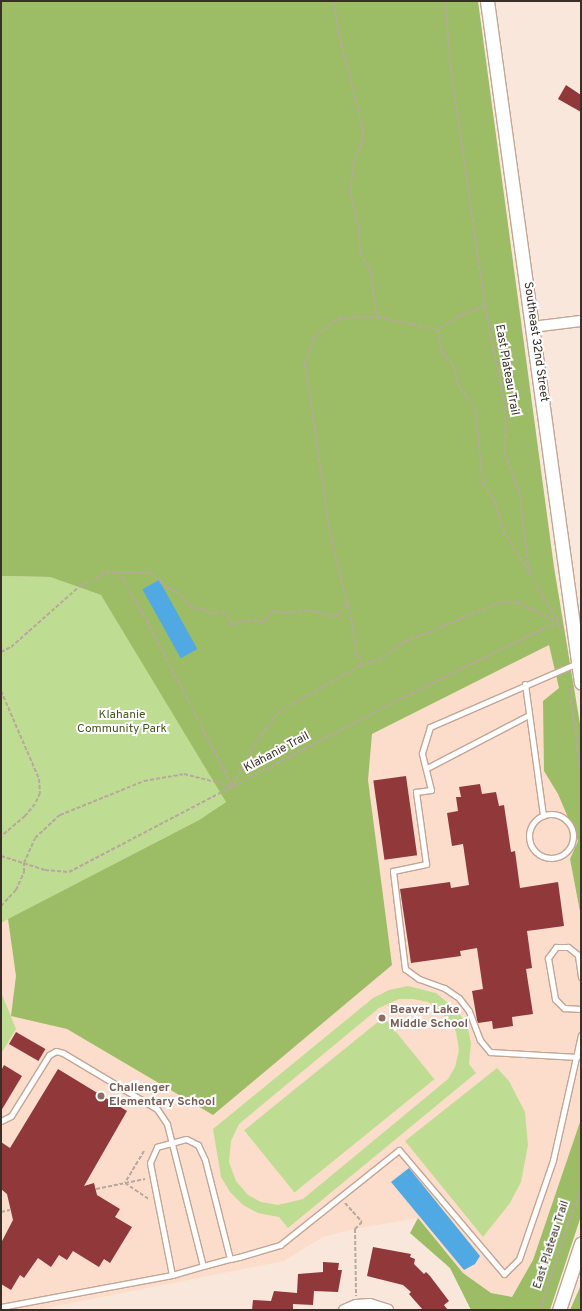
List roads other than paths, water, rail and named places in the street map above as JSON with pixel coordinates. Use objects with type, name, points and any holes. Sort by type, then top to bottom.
[{"type":"street","name":"Southeast 32nd Street","points":[[487,1],[532,327],[573,665],[581,683]]},
{"type":"street","points":[[532,327],[581,321]]},
{"type":"street","points":[[559,1310],[581,1244]]},
{"type":"street","points":[[344,1310],[356,1305],[370,1304],[388,1310]]},
{"type":"lane","points":[[573,665],[526,684],[430,727],[422,753],[427,768],[431,790],[416,792],[426,864],[393,871],[405,969],[419,979],[444,988],[460,998],[469,1011],[480,1040],[490,1052],[577,1057]]},
{"type":"lane","points":[[526,684],[543,816]]},
{"type":"lane","points":[[427,768],[529,716]]},
{"type":"lane","points":[[556,815],[568,822],[572,828],[572,842],[564,854],[558,857],[551,858],[537,853],[530,840],[532,826],[543,816],[556,815]]},
{"type":"lane","points":[[581,977],[578,955],[568,948],[556,947],[548,958],[555,999],[564,1008],[581,1009]]},
{"type":"lane","points":[[1,1307],[172,1275],[280,1245],[398,1150],[504,1274],[519,1259],[553,1160],[581,1035]]},
{"type":"lane","points":[[1,1121],[11,1116],[49,1055],[56,1051],[63,1053],[157,1109],[164,1117],[172,1141],[203,1266]]},
{"type":"lane","points":[[172,1275],[150,1163],[157,1147],[172,1141],[186,1139],[198,1145],[205,1160],[230,1259]]},
{"type":"water","points":[[159,580],[197,649],[181,658],[142,589]]},
{"type":"water","points":[[409,1168],[480,1256],[475,1264],[464,1270],[391,1182]]},
{"type":"place","name":"Beaver Lake Middle School","points":[[382,1018]]},
{"type":"place","name":"Challenger Elementary School","points":[[101,1096]]},
{"type":"park label","name":"Klahanie Community Park","points":[[122,723]]}]
